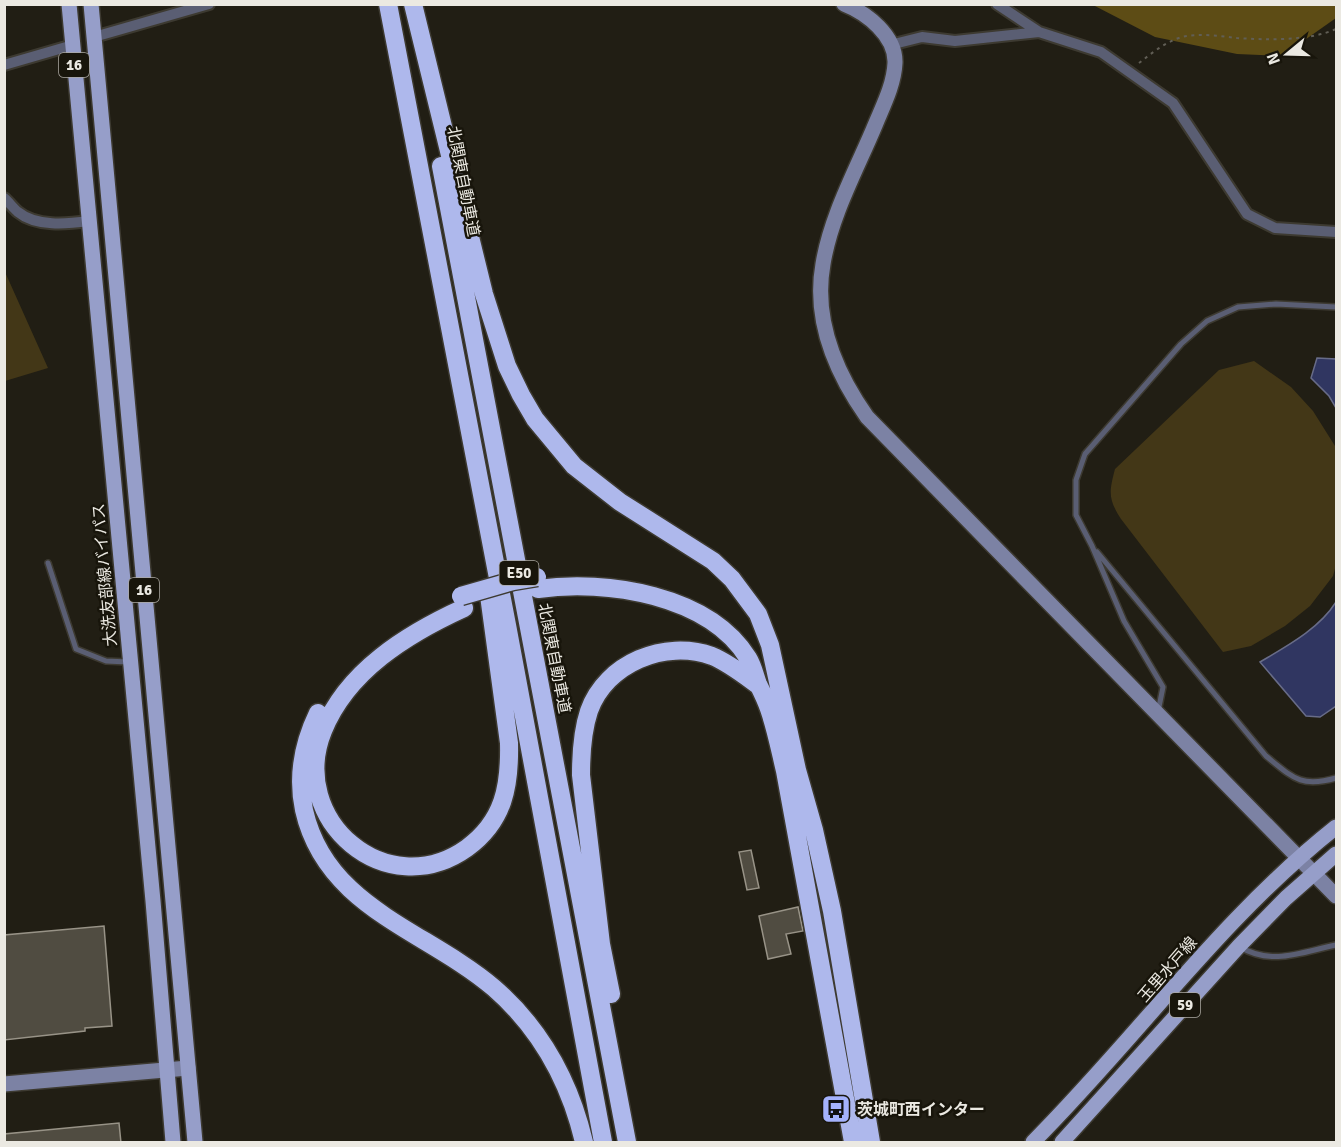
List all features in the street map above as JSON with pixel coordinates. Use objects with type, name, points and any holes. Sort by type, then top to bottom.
[{"type":"highway","name":"E50","points":[[388,4],[603,1143]]},
{"type":"highway","points":[[412,4],[484,294],[507,366],[521,395],[535,419],[574,466],[620,502],[713,561],[732,579],[758,614],[770,645],[797,770],[814,830],[832,911],[871,1143]]},
{"type":"highway","name":"北関東自動車道","points":[[412,4],[627,1143]]},
{"type":"highway","points":[[462,602],[377,660],[342,697],[320,741],[315,772],[318,793],[325,813],[347,843],[364,854],[384,862],[402,866],[423,866],[458,854],[489,827],[506,793],[510,768],[508,732],[463,399]]},
{"type":"highway","points":[[585,1143],[566,1083],[535,1033],[517,1011],[470,969],[375,910],[354,894],[327,864],[318,849],[302,798],[301,777],[305,743],[322,705],[352,668],[372,649],[417,617],[462,602],[498,596],[559,574],[609,576],[655,585],[699,600],[733,624],[775,670]]},
{"type":"highway","points":[[538,583],[603,587],[671,601],[691,609],[728,633],[749,660],[770,710],[785,771],[853,1143]]},
{"type":"highway","points":[[633,1143],[633,1115],[602,944],[587,828],[581,775],[584,729],[598,693],[610,679],[624,667],[656,653],[674,650],[711,656],[759,686]]},
{"type":"highway","points":[[867,1119],[876,1143]]},
{"type":"main road","name":"大洗友部線バイパス","points":[[69,4],[153,902],[173,1143]]},
{"type":"main road","name":"16","points":[[91,4],[195,1143]]},
{"type":"main road","name":"玉里水戸線","points":[[1033,1143],[1098,1076],[1225,930],[1336,827]]},
{"type":"main road","name":"59","points":[[1062,1143],[1239,946],[1336,854]]},
{"type":"street","points":[[94,37],[209,4]]},
{"type":"street","points":[[844,4],[875,22],[890,45],[895,62],[890,89],[833,225],[822,265],[820,300],[825,332],[834,360],[848,390],[867,417],[1336,896]]},
{"type":"street","points":[[997,4],[1039,32],[1101,52],[1173,103],[1247,214],[1275,228],[1336,232]]},
{"type":"street","points":[[890,45],[922,37],[956,41],[1039,32]]},
{"type":"street","points":[[4,65],[73,45]]},
{"type":"street","points":[[4,198],[19,213],[36,221],[65,224],[88,221]]},
{"type":"street","points":[[4,1084],[188,1068]]},
{"type":"lane","points":[[1158,713],[1162,687],[1124,621],[1076,514],[1076,480],[1085,454],[1181,344],[1207,321],[1238,307],[1276,304],[1336,307]]},
{"type":"lane","points":[[1092,546],[1266,756],[1293,778],[1318,783],[1336,778]]},
{"type":"lane","points":[[48,563],[76,649],[106,661],[130,662]]},
{"type":"lane","points":[[1239,946],[1254,955],[1273,958],[1336,945]]},
{"type":"path","points":[[1129,71],[1170,41],[1185,36],[1211,35],[1281,39],[1328,33],[1336,29]]},
{"type":"shaded area","points":[[1093,5],[1336,5],[1336,18],[1282,56],[1237,54],[1155,37]]},
{"type":"shaded area","points":[[5,272],[48,368],[4,381]]},
{"type":"shaded area","points":[[1254,361],[1291,387],[1313,411],[1335,446],[1336,565],[1333,576],[1310,606],[1285,626],[1251,646],[1223,652],[1121,519],[1114,506],[1111,490],[1115,469],[1219,370]]},
{"type":"water","points":[[1317,358],[1336,359],[1336,408],[1329,396],[1311,378]]},
{"type":"water","points":[[1336,602],[1336,706],[1320,717],[1306,716],[1260,662],[1312,629]]},
{"type":"building","points":[[751,850],[759,888],[747,890],[739,852]]},
{"type":"building","points":[[798,907],[803,931],[786,934],[791,954],[768,959],[759,916]]},
{"type":"building","points":[[104,926],[112,1026],[4,1040],[4,935]]},
{"type":"building","points":[[119,1123],[121,1143],[4,1143],[4,1134]]},
{"type":"place","name":"茨城町西インター","points":[[836,1109]]}]
